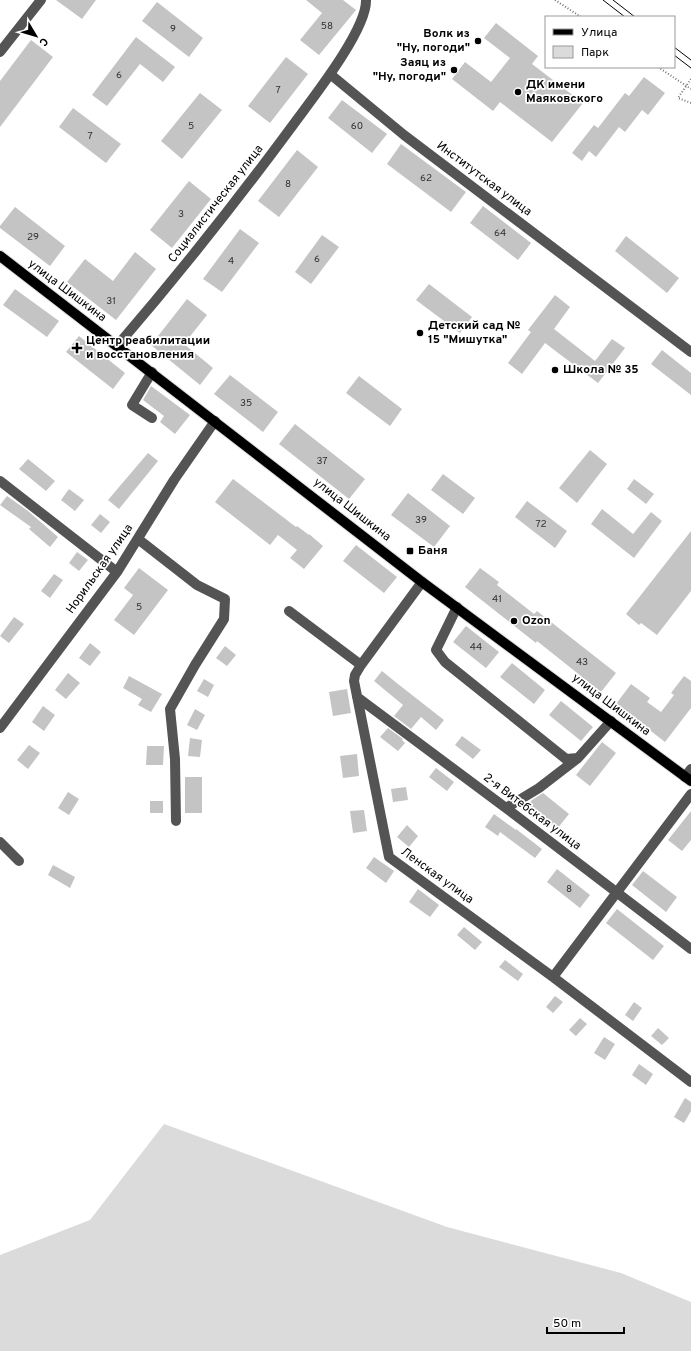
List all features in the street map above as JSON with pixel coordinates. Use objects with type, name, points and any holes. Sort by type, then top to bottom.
[{"type":"main road","name":"улица Шишкина","points":[[0,256],[422,582],[611,722],[689,776]]},
{"type":"street","points":[[0,52],[41,0]]},
{"type":"street","points":[[330,74],[357,29],[366,6],[366,0]]},
{"type":"street","name":"Социалистическая улица","points":[[117,346],[177,276],[234,203],[330,74]]},
{"type":"street","name":"Институтская улица","points":[[330,74],[404,135],[691,352]]},
{"type":"street","points":[[152,372],[132,405],[152,418]]},
{"type":"street","name":"Норильская улица","points":[[0,728],[117,572],[174,480],[215,421]]},
{"type":"street","points":[[0,480],[117,572]]},
{"type":"street","points":[[138,539],[197,585],[225,599],[224,619],[195,665],[170,709],[175,759],[176,821]]},
{"type":"street","name":"Ленская улица","points":[[422,582],[361,665],[355,675],[354,681],[390,857],[553,977],[691,1082]]},
{"type":"street","points":[[457,607],[436,650],[445,662],[566,759],[578,758]]},
{"type":"street","points":[[290,611],[361,665]]},
{"type":"street","name":"2-я Витебская улица","points":[[357,697],[691,949]]},
{"type":"street","points":[[506,808],[539,788],[578,758],[611,722]]},
{"type":"street","points":[[553,977],[691,794]]},
{"type":"street","points":[[0,842],[19,861]]},
{"type":"path","points":[[555,0],[579,16]]},
{"type":"path","points":[[660,68],[691,89]]},
{"type":"path","points":[[691,79],[678,98],[691,103]]},
{"type":"green space","points":[[164,1124],[447,1227],[621,1273],[691,1302],[691,1351],[0,1351],[0,1255],[90,1220]]},
{"type":"building","points":[[56,0],[96,0],[82,19]]},
{"type":"building","points":[[306,0],[343,0],[356,10],[319,55],[300,40],[322,13]]},
{"type":"building","points":[[157,2],[203,38],[189,57],[142,21]]},
{"type":"building","name":"ДК имени Маяковского","points":[[496,23],[538,56],[532,64],[583,103],[552,142],[500,102],[493,111],[452,79],[465,62],[491,82],[510,58],[484,38]]},
{"type":"building","points":[[136,37],[175,67],[163,82],[140,64],[107,106],[92,95]]},
{"type":"building","points":[[31,40],[53,57],[0,127],[0,81]]},
{"type":"building","points":[[286,57],[308,74],[270,123],[248,106]]},
{"type":"building","points":[[644,77],[665,93],[648,115],[642,110],[625,132],[619,127],[596,157],[589,151],[582,161],[572,153],[594,125],[598,128],[625,93],[629,96]]},
{"type":"building","points":[[200,93],[222,110],[182,159],[161,141]]},
{"type":"building","points":[[342,100],[387,134],[372,153],[328,118]]},
{"type":"building","points":[[73,108],[121,144],[106,163],[59,127]]},
{"type":"building","points":[[401,144],[466,192],[451,212],[387,164]]},
{"type":"building","points":[[297,150],[318,167],[279,217],[258,201]]},
{"type":"building","points":[[189,181],[211,199],[172,248],[150,230]]},
{"type":"building","points":[[483,206],[531,243],[518,260],[470,223]]},
{"type":"building","points":[[15,207],[65,246],[50,266],[0,228]]},
{"type":"building","points":[[240,229],[259,243],[222,292],[203,279]]},
{"type":"building","points":[[322,235],[339,247],[311,284],[295,272]]},
{"type":"building","points":[[626,236],[679,278],[667,293],[615,251]]},
{"type":"building","points":[[135,252],[156,269],[116,320],[67,282],[85,259],[113,281]]},
{"type":"building","points":[[429,284],[472,317],[460,333],[416,300]]},
{"type":"building","points":[[15,289],[59,321],[47,337],[3,305]]},
{"type":"building","points":[[555,295],[570,307],[554,329],[595,361],[612,339],[625,348],[598,383],[545,343],[522,374],[508,363],[531,332],[528,330]]},
{"type":"building","points":[[187,299],[207,315],[184,344],[213,368],[200,385],[151,345]]},
{"type":"building","points":[[79,336],[125,373],[113,389],[66,352]]},
{"type":"building","points":[[662,350],[691,373],[691,395],[651,364]]},
{"type":"building","points":[[230,375],[278,412],[263,432],[214,394]]},
{"type":"building","points":[[359,376],[402,409],[390,426],[346,393]]},
{"type":"building","points":[[151,386],[190,415],[175,434],[160,422],[164,416],[143,400]]},
{"type":"building","points":[[295,424],[365,479],[349,499],[279,444]]},
{"type":"building","points":[[590,450],[607,464],[577,503],[559,488]]},
{"type":"building","points":[[148,453],[158,461],[119,509],[108,500]]},
{"type":"building","points":[[28,459],[55,481],[46,491],[19,469]]},
{"type":"building","points":[[443,474],[475,498],[463,514],[431,490]]},
{"type":"building","points":[[233,479],[296,527],[297,526],[309,534],[323,546],[304,569],[290,558],[297,550],[278,535],[270,545],[215,502]]},
{"type":"building","points":[[634,479],[654,494],[646,504],[627,489]]},
{"type":"building","points":[[69,489],[84,500],[75,511],[61,500]]},
{"type":"building","points":[[408,493],[450,526],[434,547],[391,515]]},
{"type":"building","points":[[7,496],[28,511],[58,537],[50,547],[29,529],[31,527],[0,505]]},
{"type":"building","points":[[527,501],[567,531],[555,548],[515,517]]},
{"type":"building","points":[[602,509],[633,534],[651,512],[662,521],[634,558],[591,524]]},
{"type":"building","points":[[100,514],[110,522],[101,533],[91,525]]},
{"type":"building","points":[[691,531],[691,591],[657,635],[641,623],[639,625],[626,614]]},
{"type":"building","points":[[356,545],[397,577],[384,593],[343,561]]},
{"type":"building","points":[[77,552],[88,560],[79,571],[69,563]]},
{"type":"building","points":[[139,568],[168,590],[134,635],[114,620],[133,595],[124,588]]},
{"type":"building","points":[[480,568],[499,582],[497,585],[534,614],[537,611],[616,673],[601,692],[537,641],[536,643],[465,587]]},
{"type":"building","points":[[54,574],[63,580],[50,598],[41,591]]},
{"type":"building","points":[[14,617],[24,624],[9,643],[0,636]]},
{"type":"building","points":[[466,626],[499,652],[486,668],[453,642]]},
{"type":"building","points":[[90,643],[101,652],[90,666],[79,658]]},
{"type":"building","points":[[225,646],[236,655],[227,666],[216,658]]},
{"type":"building","points":[[512,663],[545,690],[534,704],[500,677]]},
{"type":"building","points":[[382,671],[444,720],[436,730],[421,717],[411,729],[394,716],[403,705],[374,681]]},
{"type":"building","points":[[68,673],[80,683],[66,699],[55,690]]},
{"type":"building","points":[[129,676],[162,694],[151,712],[138,705],[142,699],[123,688]]},
{"type":"building","points":[[684,676],[691,681],[691,708],[665,742],[616,704],[631,684],[650,698],[647,702],[661,712],[674,695],[671,693]]},
{"type":"building","points":[[204,679],[214,685],[208,697],[197,691]]},
{"type":"building","points":[[347,689],[351,713],[333,716],[329,692]]},
{"type":"building","points":[[561,701],[593,727],[581,741],[549,715]]},
{"type":"building","points":[[43,706],[55,715],[44,731],[32,722]]},
{"type":"building","points":[[195,709],[205,715],[197,730],[187,725]]},
{"type":"building","points":[[388,728],[403,739],[402,740],[405,743],[398,751],[380,737]]},
{"type":"building","points":[[462,736],[481,750],[473,759],[455,745]]},
{"type":"building","points":[[190,738],[202,740],[200,757],[188,756]]},
{"type":"building","points":[[602,742],[616,753],[590,786],[576,775]]},
{"type":"building","points":[[29,745],[40,753],[28,769],[17,760]]},
{"type":"building","points":[[147,746],[164,746],[163,765],[146,765]]},
{"type":"building","points":[[357,754],[359,776],[343,778],[340,756]]},
{"type":"building","points":[[436,768],[454,782],[447,791],[429,777]]},
{"type":"building","points":[[185,777],[202,777],[202,813],[185,813]]},
{"type":"building","points":[[406,787],[408,800],[393,802],[391,789]]},
{"type":"building","points":[[68,792],[79,799],[69,815],[58,808]]},
{"type":"building","points":[[543,793],[569,814],[557,829],[528,805],[532,800]]},
{"type":"building","points":[[150,801],[163,801],[163,813],[150,813]]},
{"type":"building","points":[[364,810],[367,831],[353,833],[350,811]]},
{"type":"building","points":[[691,811],[691,840],[682,851],[668,840]]},
{"type":"building","points":[[494,814],[542,849],[535,858],[500,832],[498,836],[485,827]]},
{"type":"building","points":[[407,825],[418,836],[409,847],[397,837]]},
{"type":"building","points":[[374,857],[394,871],[386,883],[366,868]]},
{"type":"building","points":[[53,865],[75,877],[70,888],[48,875]]},
{"type":"building","points":[[557,869],[590,895],[580,908],[547,882]]},
{"type":"building","points":[[643,871],[677,897],[666,912],[632,885]]},
{"type":"building","points":[[418,889],[439,905],[430,917],[409,902]]},
{"type":"building","points":[[617,909],[664,946],[653,960],[606,923]]},
{"type":"building","points":[[464,927],[482,942],[475,950],[457,935]]},
{"type":"building","points":[[505,960],[523,974],[518,981],[499,967]]},
{"type":"building","points":[[555,996],[563,1002],[553,1013],[546,1007]]},
{"type":"building","points":[[634,1002],[642,1008],[633,1021],[625,1015]]},
{"type":"building","points":[[580,1018],[587,1024],[576,1036],[569,1030]]},
{"type":"building","points":[[658,1028],[669,1038],[662,1045],[651,1036]]},
{"type":"building","points":[[604,1037],[615,1044],[605,1060],[594,1053]]},
{"type":"building","points":[[639,1064],[653,1074],[646,1085],[632,1075]]},
{"type":"building","points":[[685,1098],[691,1102],[691,1111],[684,1123],[674,1117]]},
{"type":"tram line","points":[[603,0],[624,16]]},
{"type":"tram line","points":[[613,0],[634,16]]},
{"type":"tram line","points":[[675,48],[691,60]]},
{"type":"tram line","points":[[675,56],[691,68]]},
{"type":"place","name":"Волк из \"Ну, погоди\"","points":[[478,41]]},
{"type":"place","name":"Заяц из \"Ну, погоди\"","points":[[454,70]]},
{"type":"place","name":"ДК имени Маяковского","points":[[518,92]]},
{"type":"place","name":"Детский сад № 15 \"Мишутка\"","points":[[420,333]]},
{"type":"place","name":"Центр реабилитации и восстановления","points":[[77,348]]},
{"type":"place","name":"Школа № 35","points":[[555,370]]},
{"type":"place","name":"Баня","points":[[410,551]]},
{"type":"place","name":"Ozon","points":[[514,621]]}]
